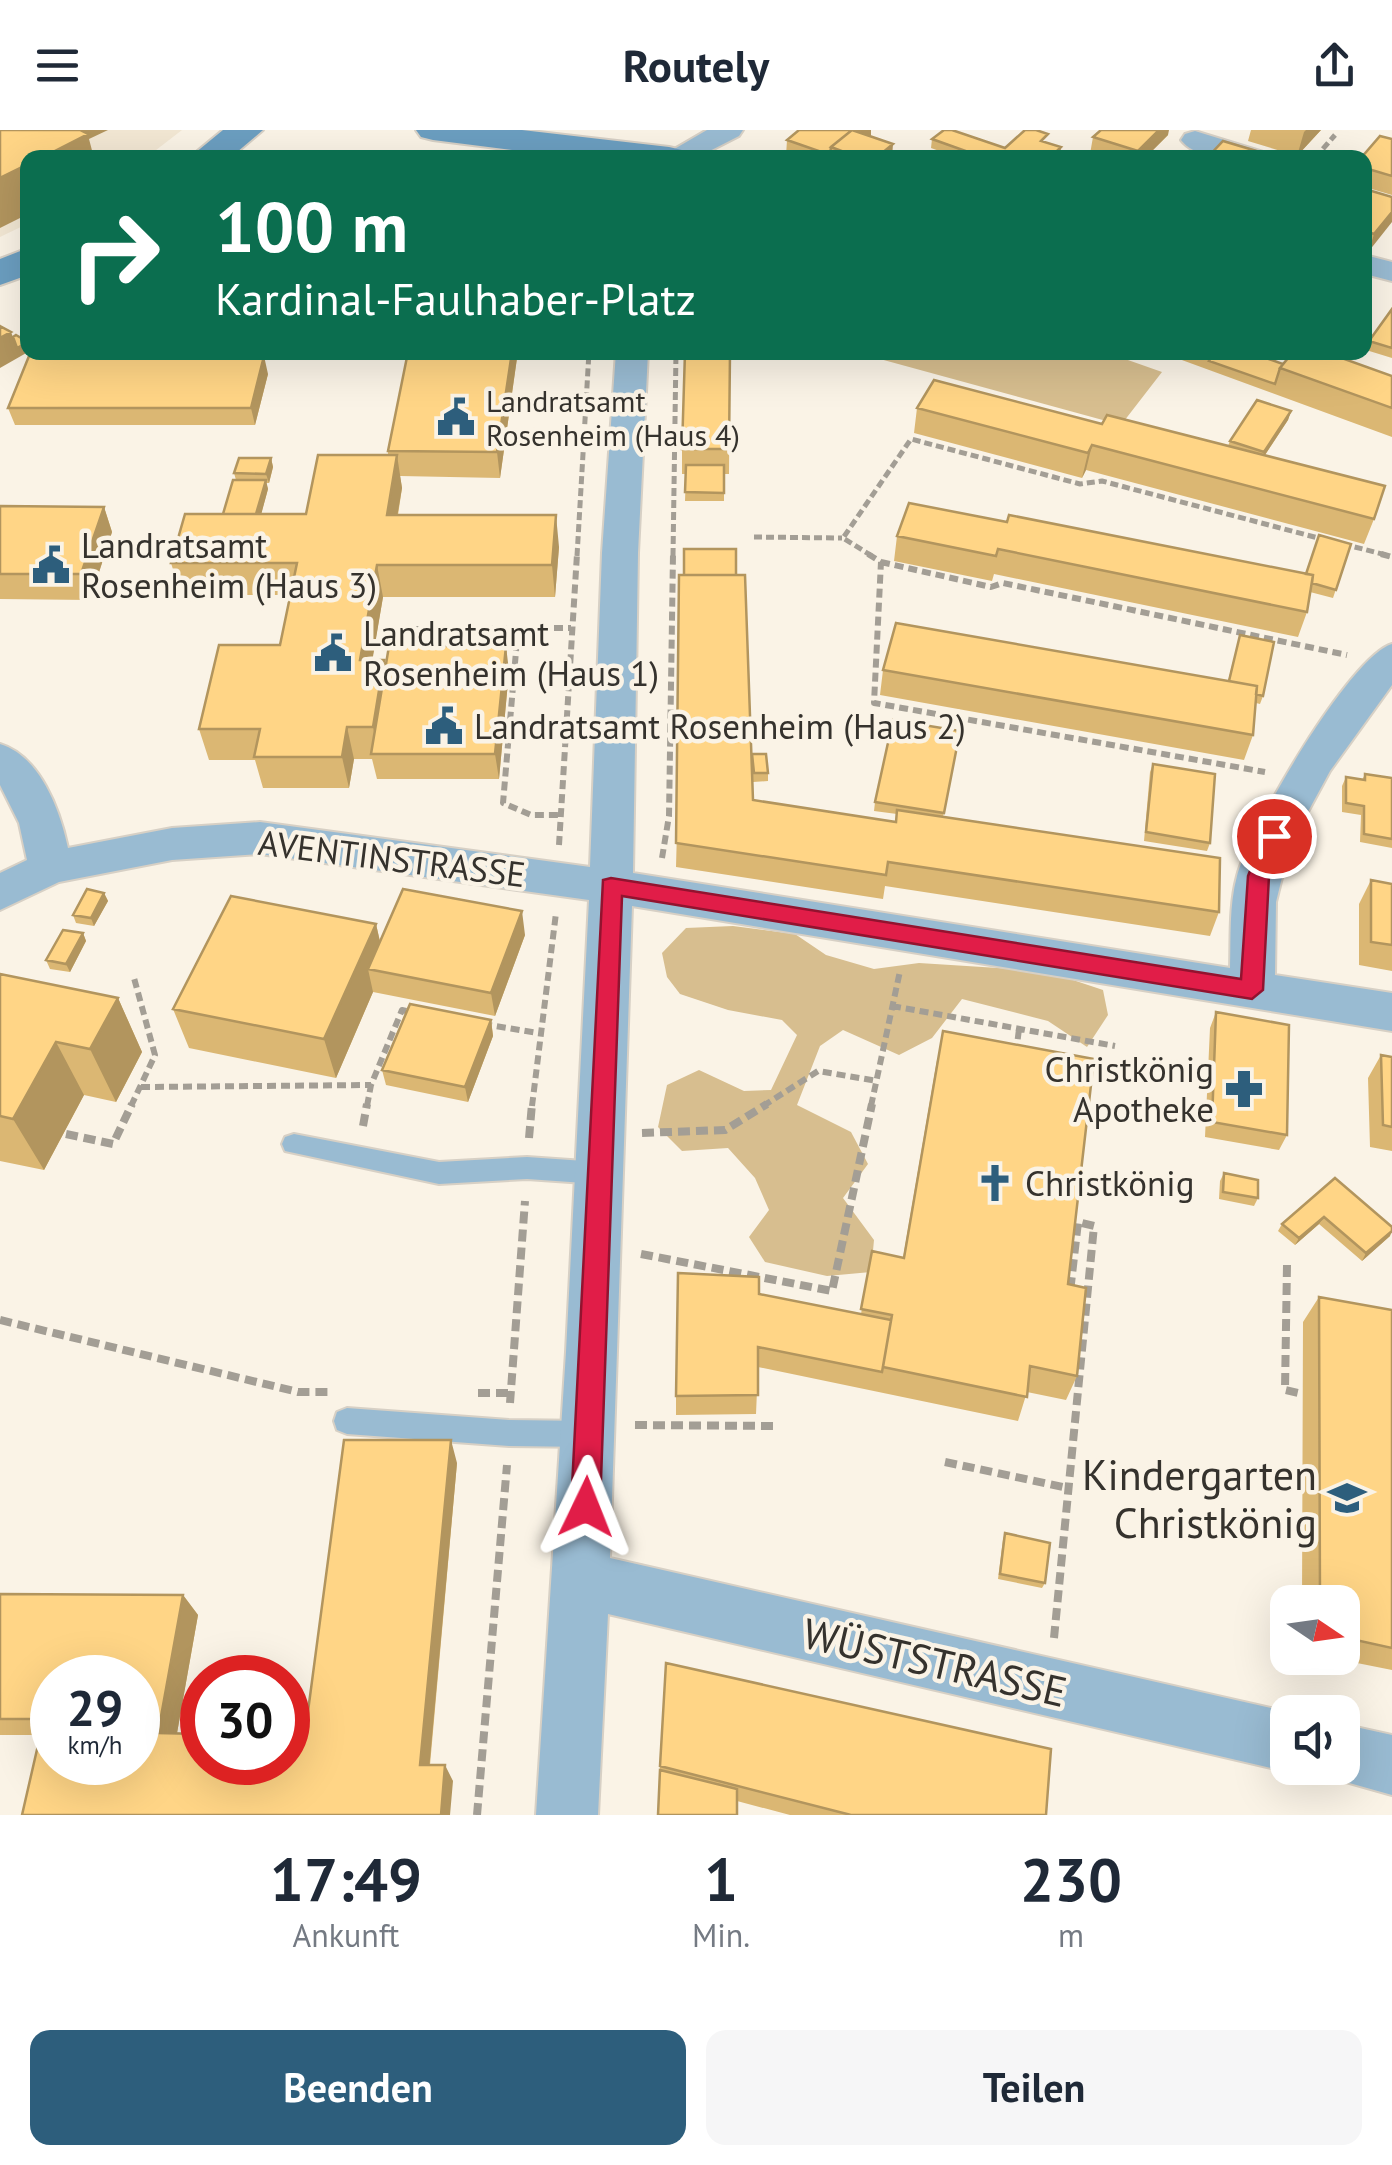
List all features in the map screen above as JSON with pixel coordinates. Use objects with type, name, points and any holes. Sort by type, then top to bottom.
[{"type":"main road","points":[[217,150],[246,130]]},
{"type":"main road","points":[[432,130],[603,150]]},
{"type":"street","points":[[688,150],[729,130]]},
{"type":"street","points":[[1195,140],[1227,150]]},
{"type":"street","points":[[567,1815],[582,1580],[600,1153],[633,890],[619,535],[631,360]]},
{"type":"street","points":[[1252,990],[1258,876],[1274,836],[1305,780],[1390,660]]},
{"type":"street","points":[[0,759],[21,777],[47,844],[49,868]]},
{"type":"street","name":"AVENTINSTRASSE","points":[[0,893],[49,868],[172,844],[260,838],[559,878],[1392,1012]]},
{"type":"street","name":"WÜSTSTRASSE","points":[[582,1580],[1270,1738]]},
{"type":"street","points":[[1360,1758],[1392,1765]]},
{"type":"lane","points":[[294,1144],[439,1173],[527,1168],[600,1153]]},
{"type":"lane","points":[[347,1421],[509,1434],[589,1426]]},
{"type":"path","points":[[1322,150],[1335,135]]},
{"type":"path","points":[[477,1815],[538,1033],[559,878],[559,815],[589,360]]},
{"type":"path","points":[[633,890],[670,816],[676,360]]},
{"type":"path","points":[[842,538],[911,439],[1080,484],[1102,481],[1392,557]]},
{"type":"path","points":[[754,537],[842,538],[881,562],[991,587],[1003,583],[1390,660]]},
{"type":"path","points":[[881,562],[874,703],[1305,780]]},
{"type":"path","points":[[518,628],[503,803],[530,815],[559,815]]},
{"type":"path","points":[[414,629],[571,628]]},
{"type":"path","points":[[596,1248],[832,1291],[907,936]]},
{"type":"path","points":[[66,1134],[113,1144],[141,1087],[155,1054],[134,978]]},
{"type":"path","points":[[892,1006],[1115,1046]]},
{"type":"path","points":[[358,1156],[371,1085],[402,1010],[421,1014]]},
{"type":"path","points":[[479,1023],[538,1033]]},
{"type":"path","points":[[1015,1060],[1020,1029]]},
{"type":"path","points":[[600,1153],[725,1130],[818,1071],[877,1081]]},
{"type":"path","points":[[141,1087],[371,1085]]},
{"type":"path","points":[[1048,1689],[1094,1226],[1078,1222],[1068,1312]]},
{"type":"path","points":[[1287,1266],[1285,1390],[1303,1394]]},
{"type":"path","points":[[0,1320],[298,1392],[337,1392]]},
{"type":"path","points":[[472,1393],[510,1393]]},
{"type":"path","points":[[589,1426],[774,1426]]},
{"type":"path","points":[[946,1462],[1068,1488]]},
{"type":"shaded area","points":[[0,130],[182,130],[156,150],[20,150],[20,227],[0,237]]},
{"type":"shaded area","points":[[884,360],[1128,360],[1162,372],[1121,425]]},
{"type":"shaded area","points":[[733,926],[795,934],[826,955],[874,969],[919,963],[1046,971],[1103,990],[1108,1015],[1087,1047],[1048,1021],[962,999],[932,1038],[899,1055],[843,1030],[820,1046],[797,1105],[851,1132],[868,1164],[843,1198],[874,1240],[871,1272],[827,1276],[765,1262],[749,1237],[769,1210],[755,1178],[728,1148],[682,1151],[658,1127],[667,1085],[699,1070],[744,1091],[771,1090],[797,1035],[782,1020],[728,1010],[680,994],[667,977],[662,953],[686,928]]},
{"type":"building","points":[[0,130],[80,130],[88,134],[57,150],[20,150],[20,168],[0,178]]},
{"type":"building","points":[[799,130],[852,130],[831,150],[816,150],[787,140]]},
{"type":"building","points":[[852,130],[893,144],[886,150],[831,147]]},
{"type":"building","points":[[944,130],[952,130],[1005,148],[1025,130],[1036,130],[1048,134],[1041,141],[1061,147],[963,150],[932,139]]},
{"type":"building","points":[[1101,130],[1159,130],[1139,150],[1093,137]]},
{"type":"building","points":[[1380,136],[1392,139],[1392,176],[1372,170],[1372,150],[1368,150]]},
{"type":"building","points":[[1223,141],[1253,150],[1215,150]]},
{"type":"building","points":[[1372,191],[1392,197],[1392,212],[1374,234]]},
{"type":"building","points":[[1392,309],[1392,348],[1372,342]]},
{"type":"building","points":[[0,326],[11,332],[0,338]]},
{"type":"building","points":[[27,360],[263,360],[251,408],[8,408]]},
{"type":"building","name":"Landratsamt Rosenheim (Haus 4)","points":[[406,360],[511,360],[497,452],[388,451]]},
{"type":"building","points":[[685,360],[730,360],[729,449],[682,449]]},
{"type":"building","points":[[1272,360],[1283,364],[1275,384],[1209,361]]},
{"type":"building","points":[[1286,360],[1347,360],[1392,376],[1392,408],[1280,368]]},
{"type":"building","points":[[934,380],[1102,424],[1107,415],[1385,486],[1374,519],[1092,445],[1088,453],[917,408]]},
{"type":"building","points":[[1257,400],[1291,411],[1264,452],[1230,441]]},
{"type":"building","name":"Landratsamt Rosenheim (Haus 1)","points":[[318,455],[397,455],[387,515],[556,515],[552,565],[377,565],[360,660],[384,660],[373,727],[347,727],[342,757],[254,757],[260,729],[199,729],[219,645],[280,645],[297,563],[171,563],[185,514],[306,514]]},
{"type":"building","points":[[239,458],[271,458],[266,474],[234,473]]},
{"type":"building","points":[[686,465],[724,465],[724,493],[685,492]]},
{"type":"building","points":[[233,480],[266,480],[256,514],[223,514]]},
{"type":"building","points":[[909,503],[1007,522],[1009,515],[1313,575],[1307,612],[998,549],[996,556],[897,536]]},
{"type":"building","points":[[0,506],[104,507],[81,574],[0,574]]},
{"type":"building","points":[[1319,535],[1351,544],[1336,590],[1312,583],[1313,575],[1306,574]]},
{"type":"building","points":[[684,549],[736,549],[736,575],[684,575]]},
{"type":"building","points":[[679,575],[745,575],[753,800],[896,822],[897,810],[1220,858],[1219,912],[888,862],[886,875],[676,843]]},
{"type":"building","points":[[896,623],[1257,686],[1253,735],[883,670]]},
{"type":"building","points":[[1240,635],[1274,642],[1263,696],[1256,694],[1257,686],[1229,681]]},
{"type":"building","name":"Landratsamt Rosenheim (Haus 2)","points":[[389,646],[506,646],[495,754],[371,754]]},
{"type":"building","points":[[893,720],[960,731],[944,813],[875,802]]},
{"type":"building","points":[[752,754],[766,754],[768,773],[754,773]]},
{"type":"building","points":[[1153,764],[1215,774],[1210,843],[1146,832]]},
{"type":"building","points":[[1365,774],[1392,778],[1392,839],[1364,834],[1364,806],[1346,803],[1346,777],[1365,780]]},
{"type":"building","points":[[1371,880],[1392,884],[1392,945],[1371,942]]},
{"type":"building","points":[[87,889],[104,893],[91,918],[73,915]]},
{"type":"building","points":[[403,889],[522,911],[491,993],[368,969]]},
{"type":"building","points":[[231,896],[376,924],[324,1039],[173,1009]]},
{"type":"building","points":[[63,930],[83,933],[66,964],[46,960]]},
{"type":"building","points":[[0,974],[118,998],[90,1049],[56,1042],[13,1119],[0,1116]]},
{"type":"building","points":[[410,1004],[491,1020],[465,1087],[382,1070]]},
{"type":"building","name":"Christkönig Apotheke","points":[[1216,1012],[1289,1025],[1287,1135],[1212,1122]]},
{"type":"building","name":"Christkönig","points":[[943,1031],[1094,1059],[1068,1284],[1086,1288],[1077,1376],[1030,1366],[1027,1397],[883,1367],[892,1315],[861,1309],[872,1251],[904,1258]]},
{"type":"building","points":[[1381,1055],[1392,1057],[1392,1127],[1383,1125]]},
{"type":"building","points":[[1224,1173],[1258,1180],[1258,1198],[1223,1192]]},
{"type":"building","points":[[1335,1178],[1392,1227],[1366,1253],[1324,1217],[1299,1238],[1282,1224]]},
{"type":"building","points":[[678,1273],[759,1277],[759,1294],[891,1320],[882,1372],[758,1347],[758,1395],[676,1396]]},
{"type":"building","name":"Kindergarten Christkönig","points":[[1319,1297],[1392,1310],[1392,1648],[1360,1641],[1360,1585],[1320,1585]]},
{"type":"building","points":[[344,1440],[451,1440],[420,1765],[445,1765],[441,1815],[22,1815],[30,1780],[30,1785],[160,1785],[160,1733],[180,1734],[180,1785],[310,1785],[310,1696]]},
{"type":"building","points":[[1005,1533],[1050,1543],[1045,1583],[1000,1574]]},
{"type":"building","points":[[0,1594],[183,1595],[160,1722],[160,1655],[30,1655],[30,1719],[0,1719]]},
{"type":"building","points":[[666,1663],[1051,1749],[1046,1815],[851,1815],[660,1766]]},
{"type":"building","points":[[660,1770],[737,1789],[737,1815],[658,1815]]},
{"type":"place","name":"Landratsamt Rosenheim (Haus 4)","points":[[456,417]]},
{"type":"place","name":"Landratsamt Rosenheim (Haus 3)","points":[[51,565]]},
{"type":"place","name":"Landratsamt Rosenheim (Haus 1)","points":[[333,653]]},
{"type":"place","name":"Landratsamt Rosenheim (Haus 2)","points":[[444,726]]},
{"type":"place","name":"Christkönig Apotheke","points":[[1244,1089]]},
{"type":"place","name":"Christkönig","points":[[995,1183]]},
{"type":"place","name":"Kindergarten Christkönig","points":[[1347,1498]]},
{"type":"route","points":[[586,1507],[611,886],[1252,990],[1258,876],[1274,836]]}]
